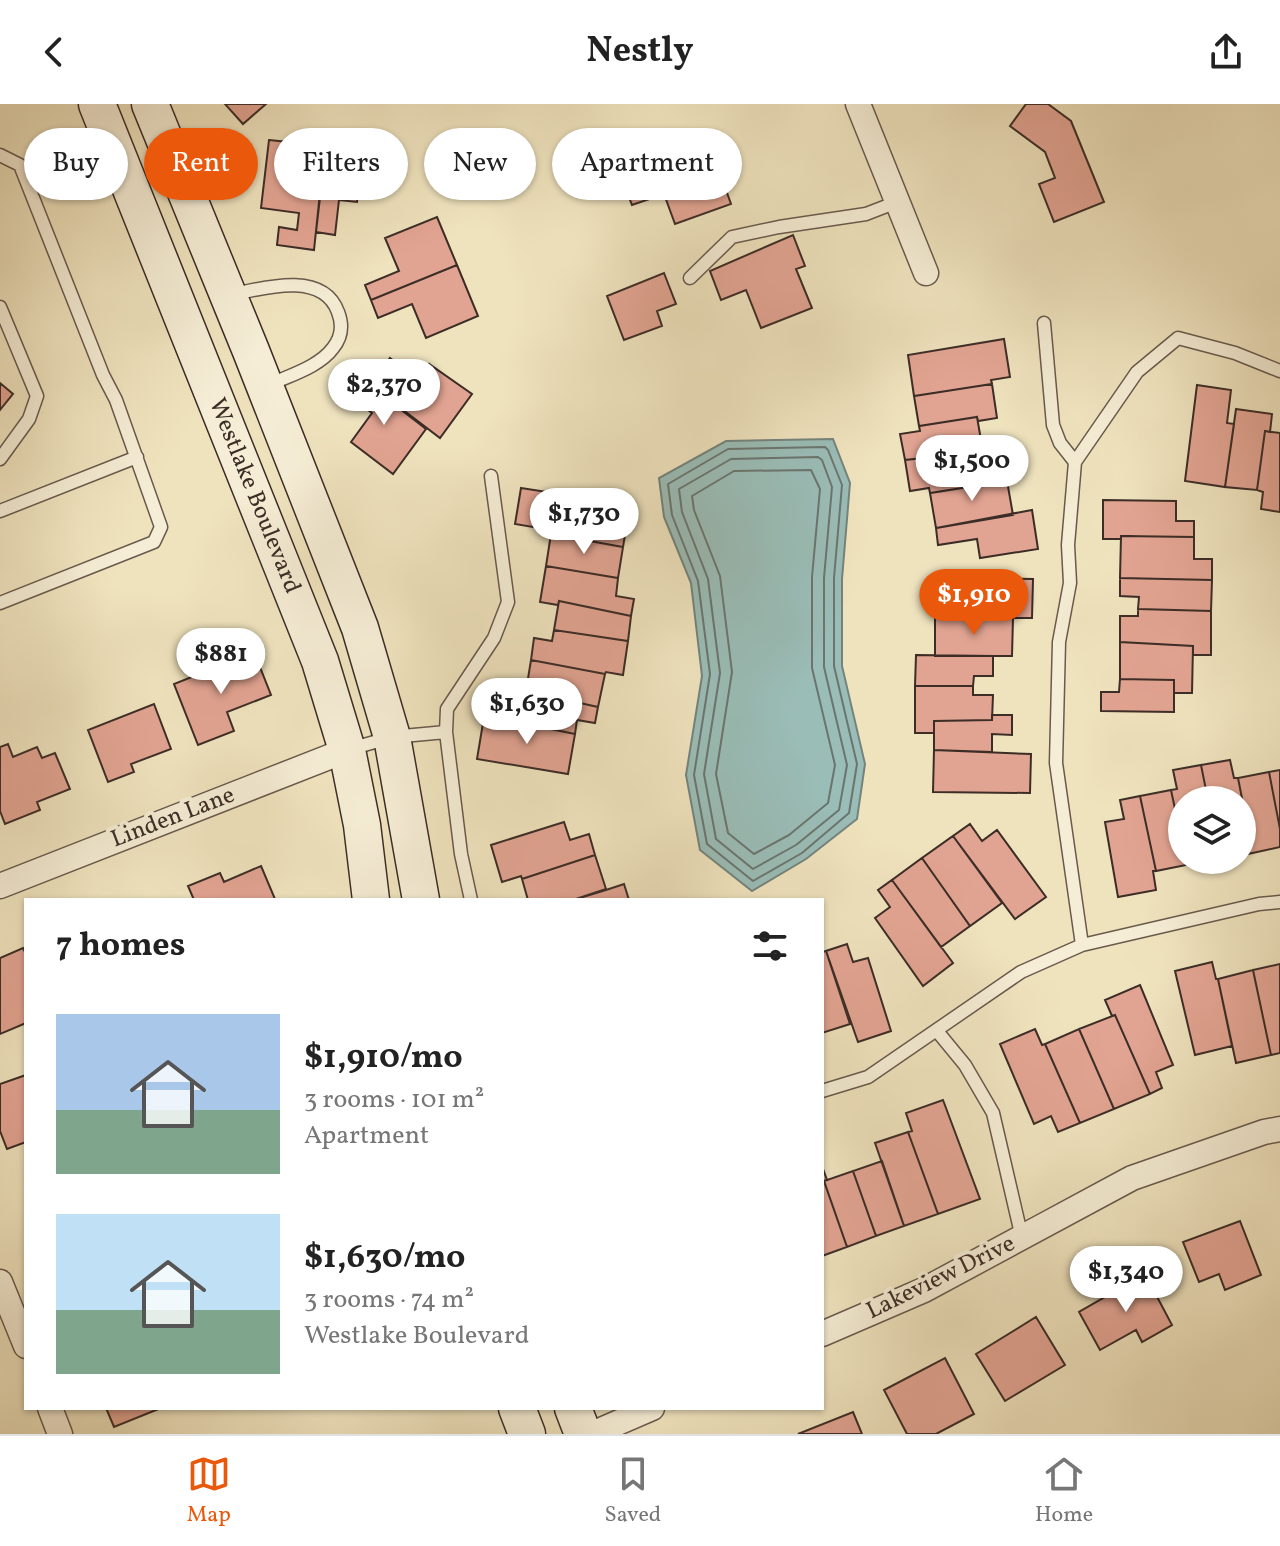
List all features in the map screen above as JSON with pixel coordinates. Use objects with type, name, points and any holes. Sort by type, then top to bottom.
[{"type":"street","name":"Westlake Boulevard","points":[[97,104],[320,661],[347,750],[362,825],[371,898]]},
{"type":"street","name":"Westlake Boulevard","points":[[150,104],[360,628],[392,737],[421,898]]},
{"type":"street","points":[[858,104],[926,273]]},
{"type":"street","points":[[204,369],[251,351]]},
{"type":"street","name":"Linden Lane","points":[[0,886],[347,750]]},
{"type":"street","name":"Lakeview Drive","points":[[824,1333],[924,1290],[1132,1178],[1280,1129]]},
{"type":"street","points":[[0,1282],[24,1334]]},
{"type":"street","points":[[51,1410],[60,1434]]},
{"type":"street","points":[[518,1410],[527,1434]]},
{"type":"street","points":[[574,1410],[583,1434]]},
{"type":"street","points":[[592,1434],[647,1410]]},
{"type":"lane","points":[[0,155],[20,165],[103,375],[116,400],[161,527],[154,542],[0,603]]},
{"type":"lane","points":[[690,278],[732,237],[866,214],[897,202]]},
{"type":"lane","points":[[229,295],[289,284],[313,288],[332,299],[339,314],[342,331],[333,348],[315,364],[266,387]]},
{"type":"lane","points":[[0,307],[37,396],[29,419],[0,459]]},
{"type":"lane","points":[[1044,323],[1053,425],[1060,443],[1075,462]]},
{"type":"lane","points":[[1082,945],[1056,763],[1059,642],[1070,583],[1068,545],[1075,462],[1137,372],[1178,338],[1235,353],[1280,371]]},
{"type":"lane","points":[[0,511],[137,457]]},
{"type":"lane","points":[[471,898],[461,854],[446,732],[447,709],[494,638],[508,602],[491,476]]},
{"type":"lane","points":[[347,750],[392,737],[446,732]]},
{"type":"lane","points":[[824,1090],[868,1077],[1021,972],[1082,945],[1259,904],[1280,902]]},
{"type":"lane","points":[[937,1031],[965,1065],[993,1113],[1022,1238]]},
{"type":"water","points":[[833,439],[850,483],[842,579],[842,666],[865,764],[857,819],[806,859],[752,891],[700,850],[686,775],[702,676],[691,583],[664,517],[659,478],[726,441]]},
{"type":"building","points":[[225,104],[266,104],[243,124]]},
{"type":"building","points":[[1026,104],[1048,104],[1071,121],[1104,202],[1054,222],[1039,184],[1055,178],[1045,152],[1010,126]]},
{"type":"building","points":[[269,140],[274,141],[274,200],[319,200],[314,250],[277,245],[279,227],[297,230],[299,213],[261,208]]},
{"type":"building","points":[[320,200],[339,200],[335,235],[316,232]]},
{"type":"building","points":[[630,200],[647,200],[632,205]]},
{"type":"building","points":[[666,200],[730,200],[731,204],[675,224]]},
{"type":"building","points":[[437,217],[457,265],[371,300],[365,285],[399,271],[385,238]]},
{"type":"building","points":[[793,235],[805,266],[796,269],[812,308],[761,328],[746,290],[721,300],[710,271]]},
{"type":"building","points":[[457,265],[478,316],[426,338],[412,304],[378,318],[371,300]]},
{"type":"building","points":[[664,273],[676,304],[657,311],[662,326],[624,340],[607,296]]},
{"type":"building","points":[[1004,339],[1010,377],[991,380],[992,384],[914,396],[908,355]]},
{"type":"building","points":[[390,358],[418,379],[429,364],[472,394],[440,438],[356,374],[365,362],[379,373]]},
{"type":"building","points":[[356,375],[426,429],[393,474],[351,442],[372,413],[344,392]]},
{"type":"building","points":[[0,383],[13,394],[0,410]]},
{"type":"building","points":[[992,384],[997,418],[978,421],[977,417],[919,426],[914,396]]},
{"type":"building","points":[[1197,385],[1231,390],[1227,423],[1234,424],[1225,487],[1185,481]]},
{"type":"building","points":[[1236,409],[1272,414],[1270,432],[1265,431],[1257,490],[1225,487]]},
{"type":"building","points":[[977,417],[981,440],[962,443],[963,454],[905,460],[900,434],[920,431],[919,426]]},
{"type":"building","points":[[1265,431],[1280,433],[1280,512],[1261,509],[1263,492],[1257,490]]},
{"type":"building","points":[[963,454],[965,463],[984,459],[988,484],[930,493],[929,488],[910,491],[905,460]]},
{"type":"building","points":[[1006,475],[1013,515],[936,528],[930,493],[988,484],[987,479]]},
{"type":"building","points":[[521,488],[612,502],[609,521],[627,523],[623,547],[515,524]]},
{"type":"building","points":[[1103,500],[1176,501],[1176,521],[1194,521],[1194,537],[1121,536],[1121,539],[1103,539]]},
{"type":"building","points":[[1032,510],[1038,549],[980,558],[977,539],[938,545],[936,528]]},
{"type":"building","points":[[551,534],[623,547],[618,578],[546,566]]},
{"type":"building","points":[[1121,536],[1194,537],[1194,559],[1212,559],[1212,580],[1120,578]]},
{"type":"building","points":[[546,566],[618,578],[616,596],[634,599],[631,616],[559,601],[558,605],[540,602]]},
{"type":"building","points":[[975,578],[1033,579],[1032,618],[935,618],[936,597],[974,598]]},
{"type":"building","points":[[1120,578],[1212,580],[1211,611],[1138,609],[1139,597],[1120,596]]},
{"type":"building","points":[[559,601],[631,616],[628,641],[554,630]]},
{"type":"building","points":[[1138,609],[1211,611],[1211,655],[1193,655],[1193,646],[1120,642],[1120,616],[1138,616]]},
{"type":"building","points":[[935,618],[1013,618],[1012,656],[935,656]]},
{"type":"building","points":[[554,630],[628,641],[623,675],[531,660],[534,638],[552,641]]},
{"type":"building","points":[[1120,642],[1193,646],[1192,693],[1174,693],[1174,680],[1120,679]]},
{"type":"building","points":[[254,652],[271,695],[227,712],[234,731],[198,745],[174,684]]},
{"type":"building","points":[[916,655],[993,656],[993,676],[974,676],[973,686],[915,686]]},
{"type":"building","points":[[531,660],[605,674],[598,707],[526,691]]},
{"type":"building","points":[[1120,679],[1174,680],[1174,712],[1101,711],[1101,692],[1119,692]]},
{"type":"building","points":[[915,686],[973,686],[973,695],[993,695],[992,720],[934,721],[934,733],[915,733]]},
{"type":"building","points":[[507,690],[526,691],[598,707],[595,723],[577,720],[575,734],[502,719]]},
{"type":"building","points":[[154,704],[171,749],[131,764],[134,772],[108,782],[88,730]]},
{"type":"building","points":[[992,715],[1012,715],[1012,735],[992,734],[992,752],[934,750],[934,721],[992,720]]},
{"type":"building","points":[[502,719],[575,734],[568,774],[477,759],[483,723],[501,726]]},
{"type":"building","points":[[8,744],[13,757],[37,747],[42,758],[55,753],[70,789],[37,802],[40,810],[5,824],[0,811],[0,747]]},
{"type":"building","points":[[934,750],[1031,754],[1030,793],[933,792]]},
{"type":"building","points":[[1230,760],[1234,778],[1238,778],[1240,786],[1205,786],[1201,765]]},
{"type":"building","points":[[1201,765],[1205,786],[1176,786],[1173,770]]},
{"type":"building","points":[[1280,770],[1280,829],[1269,772]]},
{"type":"building","points":[[1269,772],[1280,829],[1280,847],[1256,852],[1256,786],[1240,786],[1238,778]]},
{"type":"building","points":[[1168,791],[1168,869],[1156,871],[1140,796]]},
{"type":"building","points":[[1140,796],[1156,871],[1153,871],[1156,890],[1118,897],[1105,822],[1124,819],[1120,800]]},
{"type":"building","points":[[564,822],[570,840],[589,834],[595,855],[522,879],[521,876],[502,882],[491,845]]},
{"type":"building","points":[[970,824],[982,841],[997,830],[1046,897],[1015,919],[953,836]]},
{"type":"building","points":[[953,836],[1002,903],[970,926],[922,858]]},
{"type":"building","points":[[595,855],[606,889],[579,898],[527,898],[522,879]]},
{"type":"building","points":[[922,858],[970,926],[941,947],[892,880]]},
{"type":"building","points":[[261,866],[275,898],[193,898],[188,886],[220,873],[224,882]]},
{"type":"building","points":[[892,880],[953,963],[923,986],[875,918],[890,907],[878,890]]},
{"type":"building","points":[[624,884],[628,898],[580,898]]},
{"type":"building","points":[[847,944],[853,962],[868,958],[891,1031],[858,1042],[826,951]]},
{"type":"building","points":[[24,950],[24,1024],[0,1034],[0,958]]},
{"type":"building","points":[[824,952],[850,1024],[824,1032]]},
{"type":"building","points":[[1212,962],[1232,1046],[1195,1055],[1175,971]]},
{"type":"building","points":[[1280,964],[1280,1053],[1271,1055],[1253,970]]},
{"type":"building","points":[[1253,970],[1271,1055],[1236,1063],[1218,979]]},
{"type":"building","points":[[1140,985],[1173,1065],[1156,1072],[1162,1088],[1150,1094],[1115,1015],[1112,1016],[1105,1000]]},
{"type":"building","points":[[1115,1015],[1150,1094],[1114,1109],[1079,1029]]},
{"type":"building","points":[[1035,1029],[1042,1045],[1045,1044],[1080,1123],[1058,1132],[1051,1116],[1034,1124],[1000,1044]]},
{"type":"building","points":[[1079,1029],[1114,1109],[1080,1123],[1045,1044]]},
{"type":"building","points":[[24,1076],[24,1143],[7,1149],[0,1131],[0,1084]]},
{"type":"building","points":[[943,1100],[980,1199],[938,1214],[908,1132],[912,1131],[906,1113]]},
{"type":"building","points":[[908,1132],[938,1214],[904,1226],[875,1143]]},
{"type":"building","points":[[882,1161],[904,1226],[876,1236],[853,1171]]},
{"type":"building","points":[[853,1171],[876,1236],[847,1247],[824,1181]]},
{"type":"building","points":[[824,1181],[847,1247],[824,1255]]},
{"type":"building","points":[[1240,1221],[1261,1275],[1225,1290],[1219,1274],[1199,1282],[1183,1242]]},
{"type":"building","points":[[1145,1274],[1172,1325],[1142,1342],[1136,1330],[1100,1350],[1079,1312]]},
{"type":"building","points":[[1036,1317],[1065,1365],[1005,1401],[976,1354]]},
{"type":"building","points":[[945,1358],[974,1414],[936,1434],[907,1434],[884,1390]]},
{"type":"building","points":[[107,1410],[156,1410],[114,1427]]},
{"type":"building","points":[[853,1412],[862,1434],[798,1434]]}]
